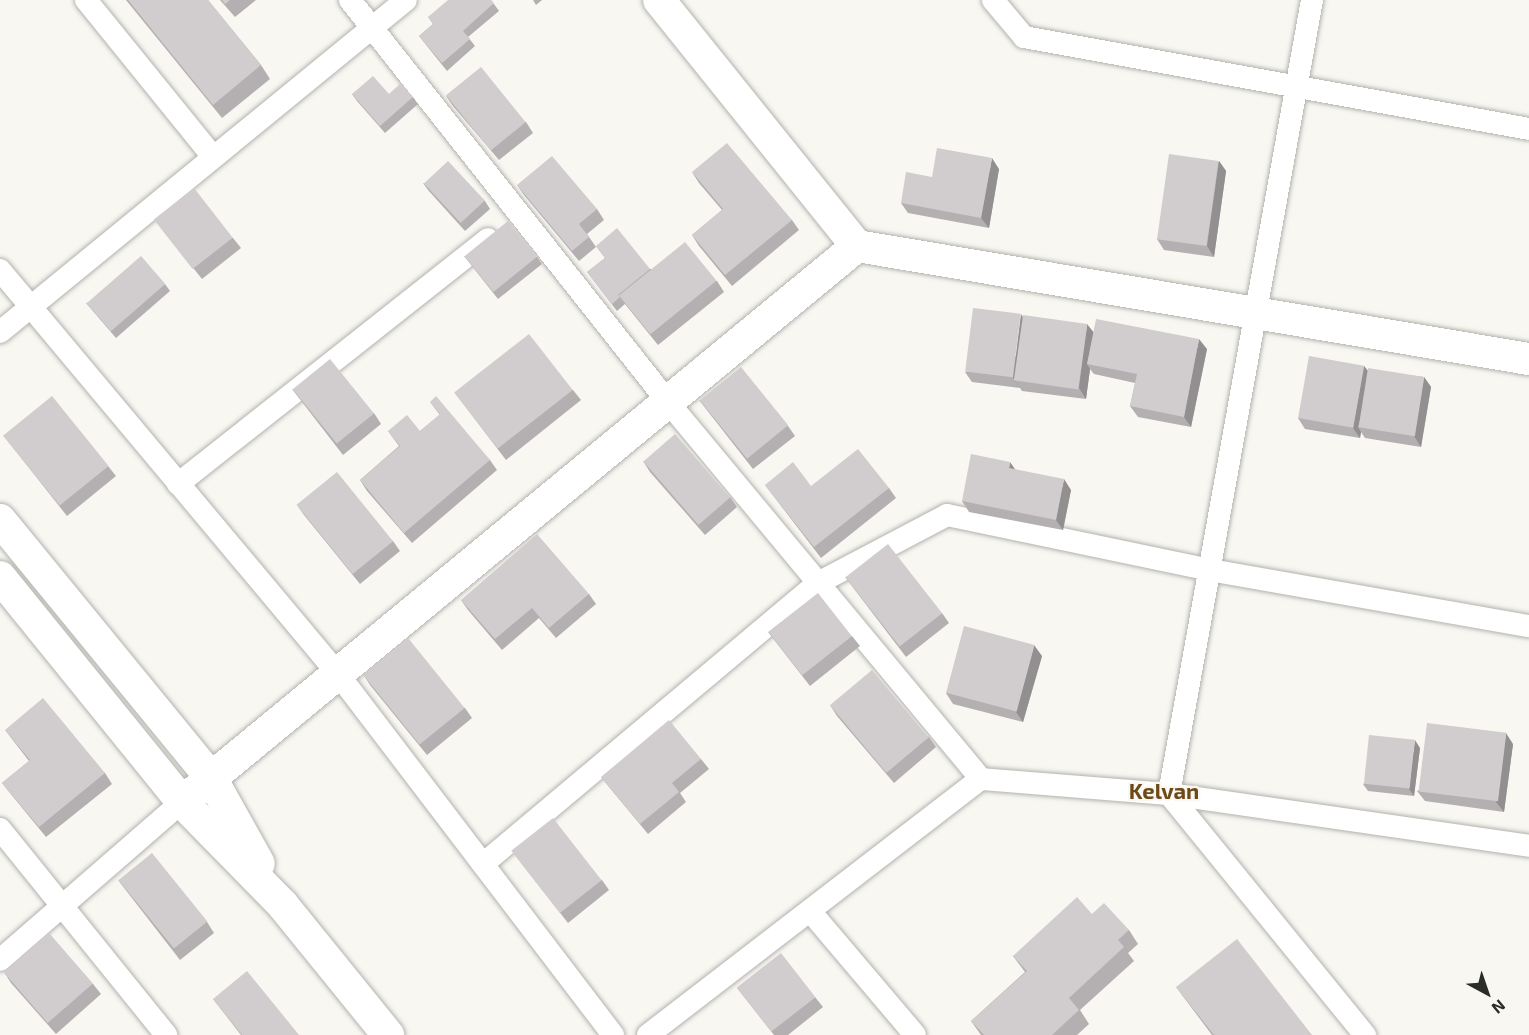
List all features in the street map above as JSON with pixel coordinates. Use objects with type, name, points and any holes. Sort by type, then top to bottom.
[{"type":"street","points":[[86,0],[213,158]]},
{"type":"street","points":[[350,0],[668,402],[981,779]]},
{"type":"street","points":[[0,332],[406,0]]},
{"type":"street","points":[[659,0],[857,246],[1529,359]]},
{"type":"street","points":[[993,0],[1024,37],[1297,84],[1529,129]]},
{"type":"street","points":[[1312,0],[1258,314],[1170,794],[1365,1035]]},
{"type":"street","points":[[178,484],[520,214]]},
{"type":"street","points":[[0,960],[182,801],[857,246]]},
{"type":"street","points":[[0,270],[338,674],[613,1035]]},
{"type":"street","points":[[483,864],[818,583],[947,515],[1210,570],[1529,626]]},
{"type":"street","points":[[0,520],[211,778],[282,904]]},
{"type":"street","points":[[0,577],[182,801],[282,904],[388,1035]]},
{"type":"street","points":[[648,1035],[981,779],[1170,794],[1529,846]]},
{"type":"street","points":[[0,829],[166,1035]]},
{"type":"street","points":[[810,910],[915,1035]]},
{"type":"building","points":[[128,0],[208,0],[261,65],[213,105]]},
{"type":"building","points":[[448,0],[491,0],[494,3],[463,31],[470,39],[442,63],[419,36],[433,24],[428,17]]},
{"type":"building","points":[[481,67],[526,122],[491,150],[446,95]]},
{"type":"building","points":[[373,76],[389,94],[401,83],[413,97],[380,126],[352,94]]},
{"type":"building","points":[[727,143],[792,220],[725,275],[692,235],[723,209],[692,172]]},
{"type":"building","points":[[937,148],[992,158],[981,218],[901,203],[906,172],[932,177]]},
{"type":"building","points":[[1169,154],[1219,161],[1207,246],[1157,239]]},
{"type":"building","points":[[552,156],[597,209],[579,224],[589,237],[572,251],[517,185]]},
{"type":"building","points":[[448,161],[485,200],[461,223],[424,184]]},
{"type":"building","points":[[194,188],[233,238],[193,269],[154,219]]},
{"type":"building","points":[[508,221],[537,257],[493,292],[464,256]]},
{"type":"building","points":[[617,228],[650,269],[618,295],[620,297],[612,304],[587,272],[605,258],[596,246]]},
{"type":"building","points":[[685,242],[716,281],[650,334],[619,295]]},
{"type":"building","points":[[141,256],[165,284],[111,331],[87,303]]},
{"type":"building","points":[[973,308],[1021,314],[1013,377],[965,372]]},
{"type":"building","points":[[1023,315],[1087,324],[1078,389],[1014,380]]},
{"type":"building","points":[[1096,319],[1199,339],[1184,417],[1130,406],[1137,374],[1087,364]]},
{"type":"building","points":[[529,334],[573,390],[498,448],[454,392]]},
{"type":"building","points":[[1309,356],[1364,366],[1353,428],[1298,418]]},
{"type":"building","points":[[330,359],[374,413],[337,444],[293,389]]},
{"type":"building","points":[[741,367],[788,425],[747,459],[700,400]]},
{"type":"building","points":[[1368,368],[1424,377],[1415,436],[1359,427]]},
{"type":"building","points":[[52,396],[109,466],[60,506],[3,436]]},
{"type":"building","points":[[436,396],[490,460],[404,533],[360,480],[400,446],[388,431],[407,415],[420,431],[440,414],[430,402]]},
{"type":"building","points":[[675,434],[730,497],[698,525],[643,462]]},
{"type":"building","points":[[858,449],[889,488],[814,547],[765,485],[793,462],[811,486]]},
{"type":"building","points":[[971,454],[1010,462],[1009,468],[1064,479],[1056,520],[962,501]]},
{"type":"building","points":[[337,472],[393,541],[353,574],[297,505]]},
{"type":"building","points":[[537,534],[589,594],[549,628],[532,608],[495,639],[461,600]]},
{"type":"building","points":[[888,544],[942,613],[900,647],[845,577]]},
{"type":"building","points":[[818,593],[852,636],[802,675],[768,632]]},
{"type":"building","points":[[964,626],[1035,645],[1017,712],[946,693]]},
{"type":"building","points":[[408,638],[465,708],[420,744],[363,675]]},
{"type":"building","points":[[872,670],[929,737],[886,773],[830,705]]},
{"type":"building","points":[[43,698],[105,773],[39,827],[2,783],[30,760],[5,730]]},
{"type":"building","points":[[669,720],[701,759],[672,783],[679,792],[640,824],[601,777]]},
{"type":"building","points":[[1427,723],[1506,733],[1498,801],[1419,791]]},
{"type":"building","points":[[1369,735],[1415,740],[1410,789],[1364,784]]},
{"type":"building","points":[[553,818],[602,880],[560,913],[511,851]]},
{"type":"building","points":[[152,853],[207,921],[174,948],[119,880]]},
{"type":"building","points":[[1077,897],[1092,914],[1104,903],[1129,930],[1118,940],[1124,947],[1069,998],[1079,1010],[1052,1035],[984,1035],[971,1021],[1027,971],[1013,956]]},
{"type":"building","points":[[49,933],[93,984],[48,1023],[4,972]]},
{"type":"building","points":[[1237,939],[1312,1035],[1214,1035],[1176,987]]},
{"type":"building","points":[[781,953],[815,997],[771,1032],[737,987]]},
{"type":"building","points":[[247,971],[299,1035],[242,1035],[213,999]]},
{"type":"district","name":"Kelvan","points":[[1164,791]]}]
